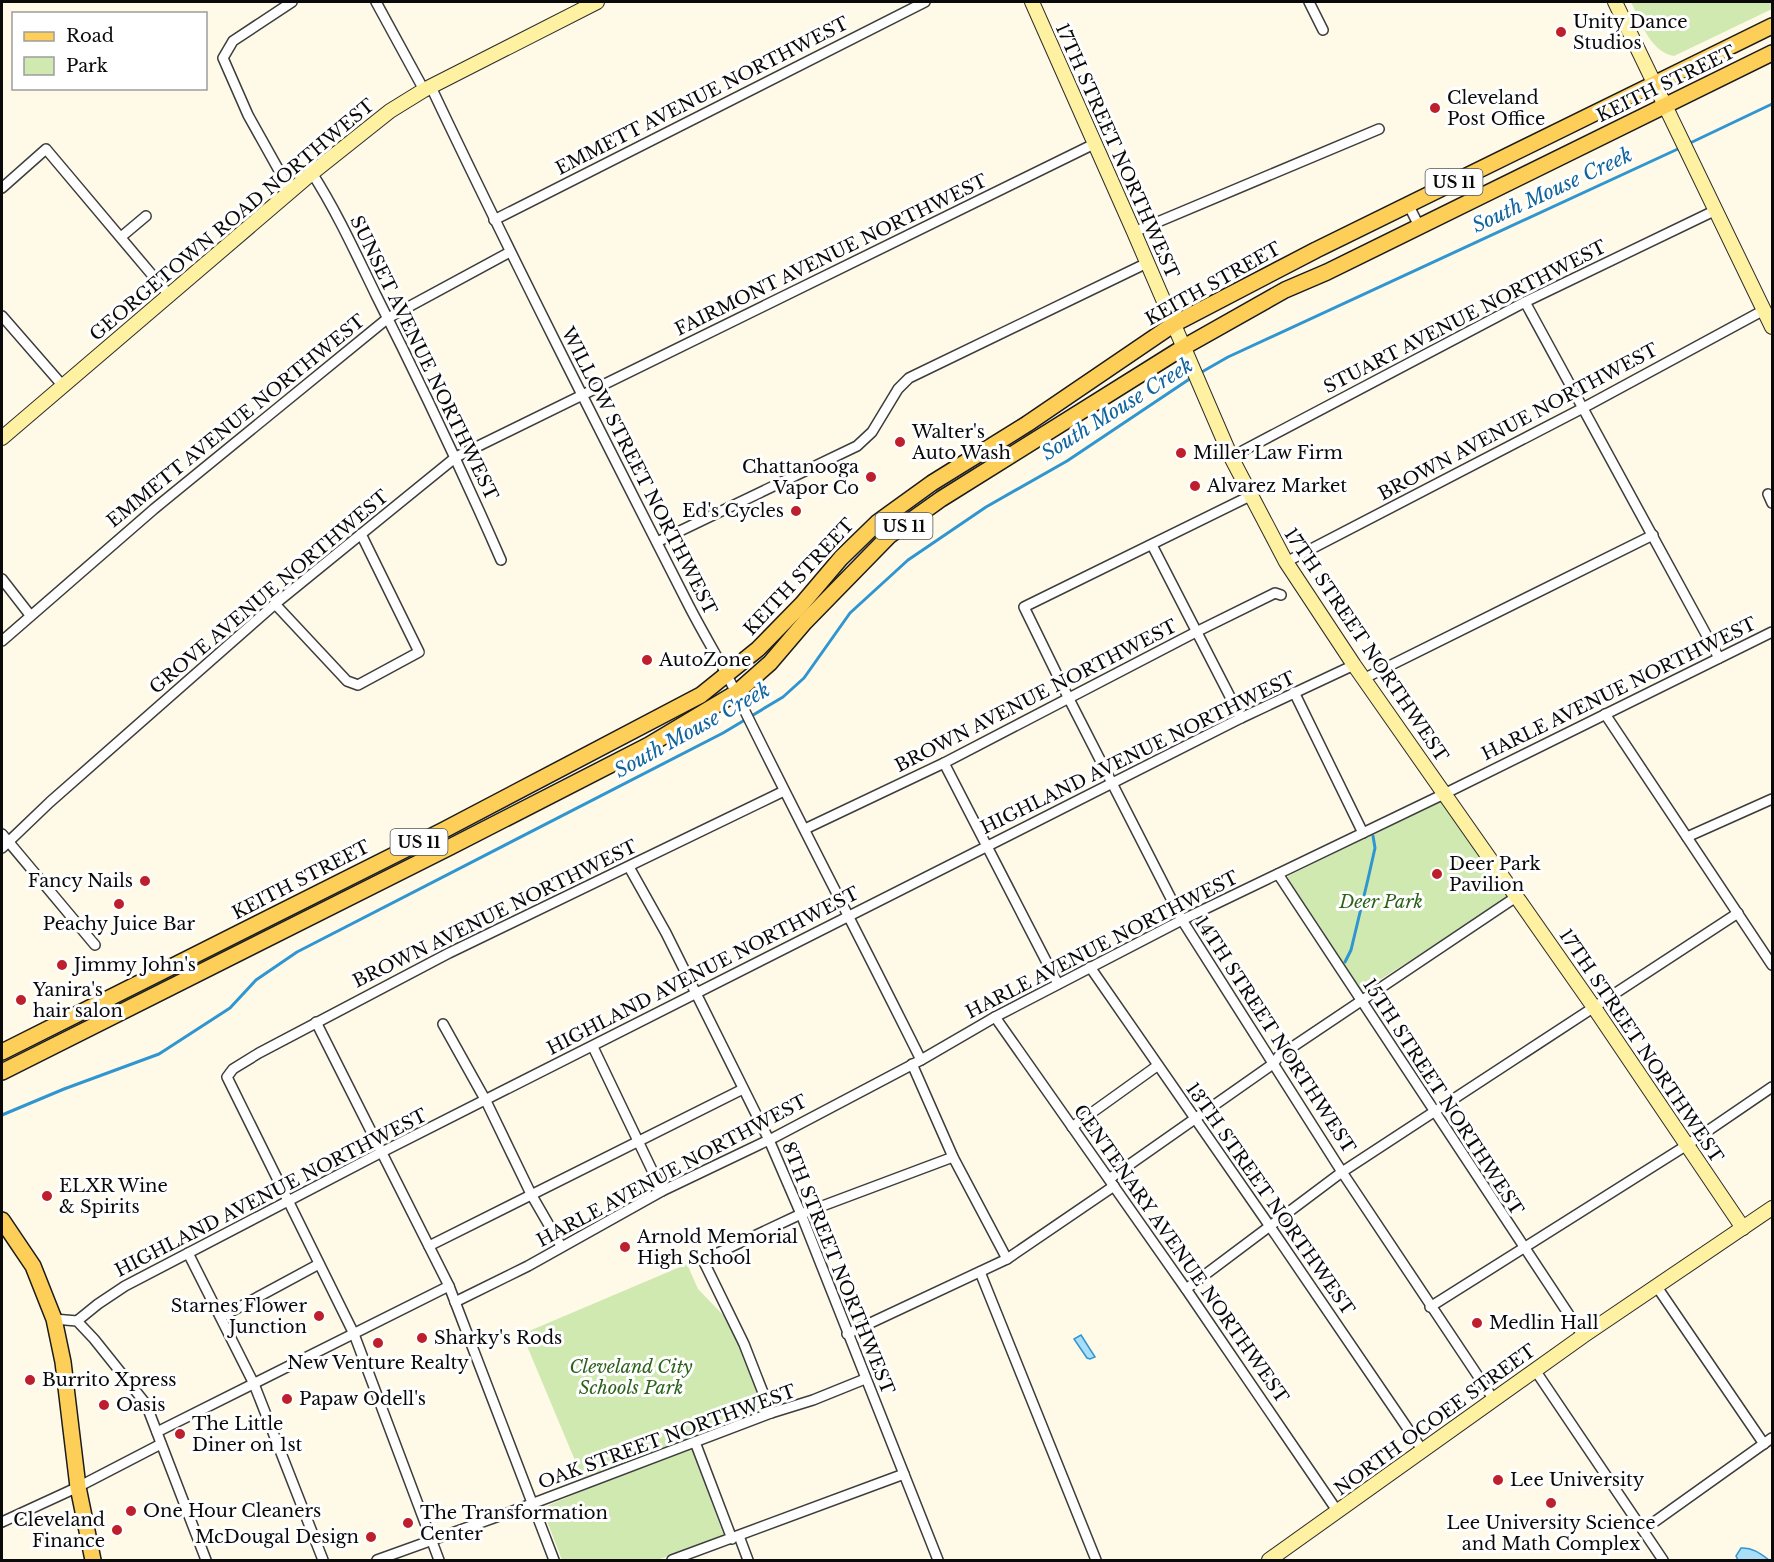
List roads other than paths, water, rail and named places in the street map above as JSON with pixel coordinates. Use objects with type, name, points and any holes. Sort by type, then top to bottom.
[{"type":"main road","name":"KEITH STREET","points":[[2,1052],[442,831],[701,695],[759,649],[802,604],[841,558],[878,522],[932,483],[1027,424],[1174,324],[1408,204],[1773,26]]},
{"type":"main road","name":"KEITH STREET","points":[[2,1072],[649,745],[736,693],[770,663],[805,622],[889,536],[941,499],[1187,354],[1289,288],[1327,272],[1773,53]]},
{"type":"main road","points":[[1517,151],[1526,158],[1534,160],[1563,156]]},
{"type":"main road","points":[[1253,283],[1274,289],[1289,288]]},
{"type":"main road","points":[[442,831],[450,847]]},
{"type":"main road","points":[[157,975],[164,990]]},
{"type":"main road","points":[[2,1220],[33,1266],[54,1319],[63,1362],[78,1487],[93,1560]]},
{"type":"street","points":[[291,192],[248,115],[223,58],[233,41],[292,2]]},
{"type":"street","name":"WILLOW STREET NORTHWEST","points":[[376,2],[428,88],[582,396],[736,693],[921,1060]]},
{"type":"street","name":"EMMETT AVENUE NORTHWEST","points":[[494,220],[925,2]]},
{"type":"street","name":"17TH STREET NORTHWEST","points":[[1032,2],[1231,457],[1286,562],[1363,679],[1593,1006],[1743,1228]]},
{"type":"street","points":[[1309,2],[1323,30]]},
{"type":"street","points":[[1615,2],[1773,327]]},
{"type":"street","name":"GEORGETOWN ROAD NORTHWEST","points":[[2,438],[312,173],[390,111],[428,88],[590,3]]},
{"type":"street","points":[[1134,232],[1379,129]]},
{"type":"street","name":"FAIRMONT AVENUE NORTHWEST","points":[[582,396],[1094,144]]},
{"type":"street","points":[[2,188],[46,149],[170,294]]},
{"type":"street","name":"SUNSET AVENUE NORTHWEST","points":[[312,173],[325,193],[456,457],[501,560]]},
{"type":"street","points":[[1408,204],[1419,226]]},
{"type":"street","name":"STUART AVENUE NORTHWEST","points":[[1231,457],[1525,302],[1716,210]]},
{"type":"street","points":[[121,237],[146,216]]},
{"type":"street","name":"EMMETT AVENUE NORTHWEST","points":[[2,641],[154,509],[388,318],[510,252]]},
{"type":"street","points":[[657,542],[857,446],[872,432],[898,389],[909,378],[1147,263]]},
{"type":"street","points":[[1525,302],[1719,658]]},
{"type":"street","name":"BROWN AVENUE NORTHWEST","points":[[1286,562],[1584,408],[1764,310]]},
{"type":"street","points":[[2,316],[63,386]]},
{"type":"street","name":"GROVE AVENUE NORTHWEST","points":[[5,845],[50,802],[274,604],[456,457],[582,396]]},
{"type":"street","points":[[932,483],[941,499]]},
{"type":"street","points":[[1241,718],[1152,545],[1250,495]]},
{"type":"street","points":[[274,604],[347,681],[358,685],[418,651],[362,534]]},
{"type":"street","points":[[1363,679],[1653,535]]},
{"type":"street","name":"14TH STREET NORTHWEST","points":[[1152,545],[1024,608],[1182,920],[1342,1172],[1494,1400]]},
{"type":"street","points":[[2,579],[30,615]]},
{"type":"street","name":"BROWN AVENUE NORTHWEST","points":[[805,829],[944,763],[1275,593],[1281,595]]},
{"type":"street","name":"HARLE AVENUE NORTHWEST","points":[[455,1302],[528,1266],[662,1191],[769,1140],[912,1065],[1089,967],[1773,632]]},
{"type":"street","name":"HIGHLAND AVENUE NORTHWEST","points":[[77,1322],[125,1286],[382,1152],[1241,718],[1354,665]]},
{"type":"street","points":[[1294,692],[1363,833]]},
{"type":"street","points":[[1605,714],[1772,963]]},
{"type":"street","points":[[944,763],[1058,984]]},
{"type":"street","name":"BROWN AVENUE NORTHWEST","points":[[288,1201],[227,1077],[233,1070],[316,1022],[449,953],[784,791]]},
{"type":"street","points":[[1688,837],[1773,799]]},
{"type":"street","points":[[2,834],[5,845],[95,945]]},
{"type":"street","name":"8TH STREET NORTHWEST","points":[[629,867],[666,933],[769,1140],[801,1214],[938,1560]]},
{"type":"street","name":"15TH STREET NORTHWEST","points":[[1278,874],[1583,1336]]},
{"type":"street","points":[[847,1334],[1007,1259],[1112,1183],[1194,1119],[1273,1065],[1280,1056],[1516,897]]},
{"type":"street","points":[[1186,1289],[1342,1172],[1738,913]]},
{"type":"street","name":"13TH STREET NORTHWEST","points":[[1089,967],[1423,1451]]},
{"type":"street","name":"CENTENARY AVENUE NORTHWEST","points":[[995,1017],[1186,1289],[1338,1512]]},
{"type":"street","points":[[316,1022],[448,1286],[554,1560]]},
{"type":"street","points":[[443,1024],[486,1101],[531,1194],[561,1246]]},
{"type":"street","points":[[593,1047],[662,1191]]},
{"type":"street","points":[[912,1065],[953,1157],[1007,1259]]},
{"type":"street","points":[[1072,1127],[1157,1066]]},
{"type":"street","points":[[1430,1307],[1687,1145],[1773,1087]]},
{"type":"street","points":[[429,1246],[743,1089]]},
{"type":"street","points":[[771,1413],[744,1344],[703,1260],[801,1214],[953,1157]]},
{"type":"street","points":[[288,1201],[354,1334],[438,1560]]},
{"type":"street","name":"NORTH OCOEE STREET","points":[[1269,1560],[1583,1336],[1773,1208]]},
{"type":"street","points":[[188,1253],[254,1384],[323,1560]]},
{"type":"street","points":[[221,1317],[319,1264]]},
{"type":"street","points":[[980,1272],[1096,1560]]},
{"type":"street","points":[[157,1432],[448,1286]]},
{"type":"street","points":[[1643,1530],[1768,1441],[1657,1287]]},
{"type":"street","points":[[54,1319],[77,1322],[94,1339],[146,1404],[206,1560]]},
{"type":"street","points":[[1535,1370],[1664,1560]]},
{"type":"street","name":"OAK STREET NORTHWEST","points":[[377,1560],[771,1413],[813,1400],[865,1378]]},
{"type":"street","points":[[695,1442],[735,1538],[748,1560]]},
{"type":"street","points":[[2,1522],[78,1487],[161,1444]]},
{"type":"street","points":[[672,1560],[903,1474]]},
{"type":"water","points":[[1081,1335],[1095,1357],[1087,1358],[1074,1339]]},
{"type":"water","points":[[1741,1548],[1760,1553],[1769,1560],[1738,1560],[1736,1556]]},
{"type":"waterway","name":"South Mouse Creek","points":[[1688,144],[1772,104]]},
{"type":"waterway","name":"South Mouse Creek","points":[[1200,373],[1228,357],[1680,148]]},
{"type":"waterway","name":"South Mouse Creek","points":[[2,1115],[159,1054],[230,1008],[256,980],[297,952],[723,733],[783,697],[804,678],[850,613],[908,560],[986,507],[1067,461],[1191,378]]},
{"type":"waterway","points":[[1345,962],[1351,950],[1375,848],[1373,836]]},
{"type":"place","name":"Unity Dance Studios","points":[[1561,32]]},
{"type":"place","name":"Cleveland Post Office","points":[[1435,108]]},
{"type":"place","name":"Walter's Auto Wash","points":[[900,442]]},
{"type":"place","name":"Miller Law Firm","points":[[1181,453]]},
{"type":"place","name":"Chattanooga Vapor Co","points":[[871,477]]},
{"type":"place","name":"Alvarez Market","points":[[1195,486]]},
{"type":"place","name":"Ed's Cycles","points":[[796,511]]},
{"type":"place","name":"AutoZone","points":[[647,660]]},
{"type":"place","name":"Deer Park Pavilion","points":[[1437,874]]},
{"type":"place","name":"Fancy Nails","points":[[145,881]]},
{"type":"place","name":"Peachy Juice Bar","points":[[119,904]]},
{"type":"place","name":"Jimmy John's","points":[[62,965]]},
{"type":"place","name":"Yanira's hair salon","points":[[21,1000]]},
{"type":"place","name":"ELXR Wine & Spirits","points":[[47,1196]]},
{"type":"place","name":"Arnold Memorial High School","points":[[625,1247]]},
{"type":"place","name":"Starnes Flower Junction","points":[[319,1316]]},
{"type":"place","name":"Medlin Hall","points":[[1477,1323]]},
{"type":"place","name":"Sharky's Rods","points":[[422,1338]]},
{"type":"place","name":"New Venture Realty","points":[[378,1343]]},
{"type":"place","name":"Burrito Xpress","points":[[30,1380]]},
{"type":"place","name":"Papaw Odell's","points":[[287,1399]]},
{"type":"place","name":"Oasis","points":[[104,1405]]},
{"type":"place","name":"The Little Diner on 1st","points":[[180,1434]]},
{"type":"place","name":"Lee University","points":[[1498,1480]]},
{"type":"place","name":"Lee University Science and Math Complex","points":[[1551,1503]]},
{"type":"place","name":"One Hour Cleaners","points":[[131,1511]]},
{"type":"place","name":"The Transformation Center","points":[[408,1523]]},
{"type":"place","name":"Cleveland Finance","points":[[117,1530]]},
{"type":"place","name":"McDougal Design","points":[[371,1537]]},
{"type":"park label","name":"Deer Park","points":[[1381,902]]},
{"type":"park label","name":"Cleveland City Schools Park","points":[[631,1377]]}]
